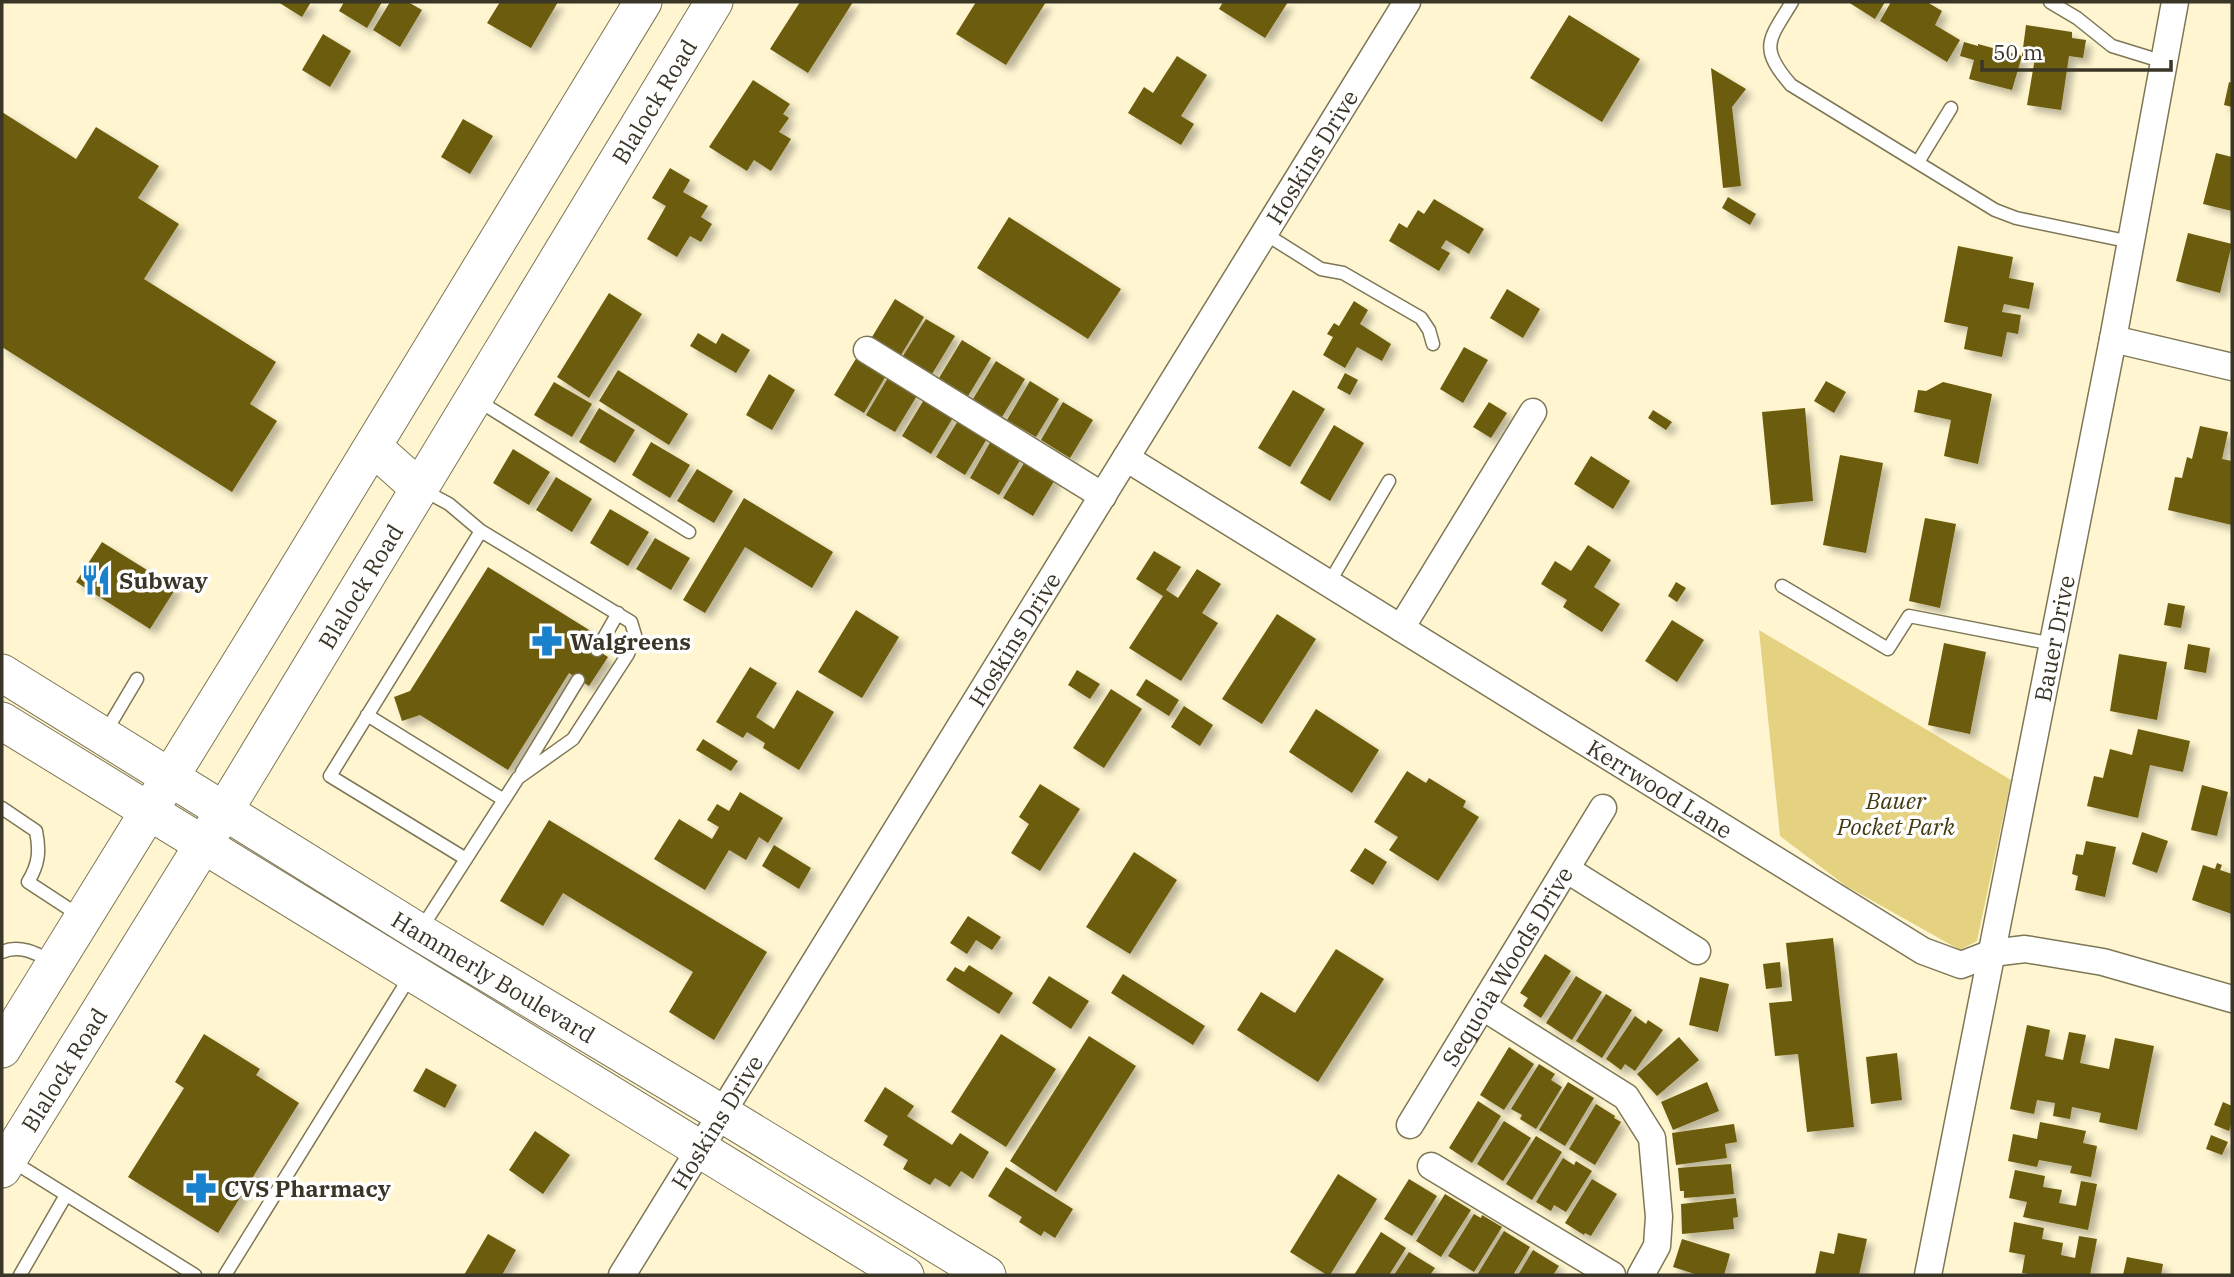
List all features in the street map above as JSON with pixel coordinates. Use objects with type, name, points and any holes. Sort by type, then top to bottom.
[{"type":"main road","points":[[4,1041],[149,812],[643,2]]},
{"type":"main road","name":"Blalock Road","points":[[5,1164],[224,811],[714,2]]},
{"type":"main road","points":[[373,447],[419,488]]},
{"type":"main road","name":"Hammerly Boulevard","points":[[2,673],[419,932],[987,1275]]},
{"type":"main road","name":"Hammerly Boulevard","points":[[2,721],[905,1275]]},
{"type":"street","name":"Hoskins Drive","points":[[622,1275],[1406,2]]},
{"type":"street","name":"Bauer Drive","points":[[1928,1275],[2113,339],[2175,2]]},
{"type":"street","points":[[2113,339],[2232,367]]},
{"type":"street","points":[[867,350],[1102,496]]},
{"type":"street","points":[[1401,628],[1533,412]]},
{"type":"street","name":"Kerrwood Lane","points":[[1126,458],[1923,951],[1961,965],[1992,953],[2025,949],[2103,962],[2232,999]]},
{"type":"street","name":"Sequoia Woods Drive","points":[[1410,1125],[1603,808]]},
{"type":"street","points":[[1566,869],[1697,951]]},
{"type":"street","points":[[1483,1007],[1626,1097],[1652,1138],[1660,1217],[1657,1246],[1641,1275]]},
{"type":"street","points":[[1431,1166],[1612,1275]]},
{"type":"lane","points":[[1792,2],[1769,39],[1773,65],[1791,85],[1996,210],[2016,218],[2131,242]]},
{"type":"lane","points":[[2050,2],[2077,18],[2112,46],[2164,62]]},
{"type":"lane","points":[[1918,162],[1951,108]]},
{"type":"lane","points":[[1264,233],[1321,269],[1343,273],[1421,318],[1429,330],[1433,344]]},
{"type":"lane","points":[[473,398],[688,532]]},
{"type":"lane","points":[[1329,583],[1389,481]]},
{"type":"lane","points":[[419,488],[449,504],[481,531],[631,622],[635,635],[628,654],[573,739],[518,778]]},
{"type":"lane","points":[[466,859],[330,776],[481,531]]},
{"type":"lane","points":[[1782,586],[1888,649],[1909,616],[2053,644]]},
{"type":"lane","points":[[597,650],[618,613]]},
{"type":"lane","points":[[104,735],[137,679]]},
{"type":"lane","points":[[419,932],[578,680]]},
{"type":"lane","points":[[367,715],[504,800]]},
{"type":"lane","points":[[2,808],[36,831],[40,852],[28,882],[83,918]]},
{"type":"lane","points":[[2,952],[11,947],[35,952],[55,963]]},
{"type":"lane","points":[[225,1275],[412,972]]},
{"type":"lane","points":[[5,1164],[66,1195],[195,1275]]},
{"type":"lane","points":[[20,1275],[66,1195]]},
{"type":"green space","name":"Bauer Pocket Park","points":[[1759,630],[2011,780],[1977,941],[1960,950],[1846,886],[1780,836]]},
{"type":"building","points":[[278,2],[311,2],[302,17]]},
{"type":"building","points":[[344,2],[382,2],[367,28],[339,11]]},
{"type":"building","points":[[390,2],[408,2],[422,10],[400,47],[373,30]]},
{"type":"building","points":[[500,2],[558,2],[531,48],[487,23]]},
{"type":"building","points":[[800,2],[853,2],[808,73],[770,49]]},
{"type":"building","points":[[976,2],[1046,2],[1006,65],[956,34]]},
{"type":"building","points":[[1223,2],[1288,2],[1265,38],[1219,9]]},
{"type":"building","points":[[1848,2],[1885,2],[1875,19]]},
{"type":"building","points":[[1891,2],[1927,2],[1942,11],[1935,25],[1960,40],[1947,62],[1880,21]]},
{"type":"building","points":[[1569,15],[1640,59],[1602,122],[1530,78]]},
{"type":"building","points":[[2026,25],[2072,32],[2072,38],[2086,40],[2083,58],[2069,56],[2061,110],[2027,105],[2035,58],[2022,56]]},
{"type":"building","points":[[323,34],[351,51],[330,87],[302,70]]},
{"type":"building","points":[[1964,42],[2022,56],[2012,90],[1969,79],[1974,60],[1960,56]]},
{"type":"building","points":[[1177,56],[1207,75],[1181,116],[1194,124],[1181,145],[1128,113],[1144,87],[1153,93]]},
{"type":"building","points":[[1711,68],[1746,89],[1732,107],[1741,186],[1723,188]]},
{"type":"building","points":[[753,80],[790,104],[783,114],[789,118],[779,132],[791,139],[771,171],[754,160],[747,171],[709,147]]},
{"type":"building","points":[[2229,82],[2232,83],[2232,107],[2224,105]]},
{"type":"building","points":[[2,112],[76,159],[96,127],[159,166],[138,198],[179,224],[144,279],[276,362],[250,404],[277,421],[232,492],[2,347]]},
{"type":"building","points":[[463,119],[493,136],[470,174],[441,157]]},
{"type":"building","points":[[2216,153],[2232,157],[2232,211],[2203,204]]},
{"type":"building","points":[[670,168],[690,180],[683,192],[708,206],[701,217],[712,224],[701,242],[690,236],[677,257],[647,239],[666,206],[652,198]]},
{"type":"building","points":[[1728,197],[1756,214],[1750,225],[1722,208]]},
{"type":"building","points":[[1434,199],[1484,229],[1469,254],[1446,240],[1441,248],[1450,253],[1439,271],[1389,241],[1399,223],[1407,228],[1418,210],[1424,214]]},
{"type":"building","points":[[1009,217],[1121,289],[1088,339],[977,268]]},
{"type":"building","points":[[2188,233],[2232,244],[2220,293],[2176,281]]},
{"type":"building","points":[[1958,246],[2013,257],[2009,278],[2034,283],[2029,309],[2004,304],[2002,312],[2021,315],[2018,334],[2007,332],[2002,357],[1964,349],[1968,327],[1944,322]]},
{"type":"building","points":[[1507,289],[1540,309],[1523,338],[1490,318]]},
{"type":"building","points":[[609,293],[642,314],[589,398],[557,377]]},
{"type":"building","points":[[895,299],[924,317],[901,355],[872,337]]},
{"type":"building","points":[[1354,301],[1368,310],[1360,324],[1391,344],[1382,361],[1357,347],[1345,368],[1323,355],[1333,337],[1327,334],[1334,323],[1339,326]]},
{"type":"building","points":[[926,319],[955,336],[932,374],[903,356]]},
{"type":"building","points":[[698,333],[716,344],[722,333],[750,350],[736,373],[690,346]]},
{"type":"building","points":[[962,340],[991,358],[968,396],[939,378]]},
{"type":"building","points":[[1464,347],[1488,360],[1463,403],[1440,389]]},
{"type":"building","points":[[857,357],[887,374],[864,413],[834,395]]},
{"type":"building","points":[[996,361],[1025,379],[1002,417],[973,399]]},
{"type":"building","points":[[618,370],[688,414],[669,445],[599,401]]},
{"type":"building","points":[[1345,373],[1358,380],[1350,395],[1337,388]]},
{"type":"building","points":[[769,374],[795,390],[772,430],[746,415]]},
{"type":"building","points":[[889,376],[918,394],[895,432],[866,415]]},
{"type":"building","points":[[1030,381],[1059,399],[1036,437],[1007,420]]},
{"type":"building","points":[[1826,381],[1846,392],[1834,413],[1814,401]]},
{"type":"building","points":[[554,382],[592,404],[572,437],[534,415]]},
{"type":"building","points":[[1943,382],[1992,394],[1978,464],[1944,456],[1951,420],[1914,412],[1918,390],[1926,391]]},
{"type":"building","points":[[1293,390],[1325,409],[1290,467],[1258,448]]},
{"type":"building","points":[[925,398],[954,416],[931,454],[902,436]]},
{"type":"building","points":[[1063,402],[1093,420],[1070,458],[1041,440]]},
{"type":"building","points":[[1489,402],[1507,413],[1491,438],[1473,427]]},
{"type":"building","points":[[599,408],[635,430],[615,463],[579,442]]},
{"type":"building","points":[[1805,408],[1813,501],[1771,505],[1762,412]]},
{"type":"building","points":[[1653,410],[1672,422],[1666,430],[1648,418]]},
{"type":"building","points":[[959,419],[988,437],[965,475],[936,457]]},
{"type":"building","points":[[1334,425],[1364,443],[1330,501],[1300,483]]},
{"type":"building","points":[[2200,426],[2228,432],[2222,459],[2232,461],[2232,525],[2168,510],[2175,477],[2182,478],[2187,457],[2192,459]]},
{"type":"building","points":[[992,439],[1022,457],[999,495],[970,478]]},
{"type":"building","points":[[651,442],[690,465],[670,498],[632,475]]},
{"type":"building","points":[[513,449],[550,472],[529,505],[493,483]]},
{"type":"building","points":[[1840,455],[1883,463],[1866,553],[1823,545]]},
{"type":"building","points":[[1591,456],[1630,481],[1613,509],[1574,484]]},
{"type":"building","points":[[1026,460],[1056,478],[1033,516],[1003,498]]},
{"type":"building","points":[[697,469],[733,491],[714,523],[677,501]]},
{"type":"building","points":[[556,477],[592,499],[572,532],[536,510]]},
{"type":"building","points":[[744,498],[833,552],[812,588],[745,547],[705,613],[683,600]]},
{"type":"building","points":[[610,509],[649,532],[628,566],[590,543]]},
{"type":"building","points":[[1925,518],[1956,524],[1940,608],[1909,601]]},
{"type":"building","points":[[655,538],[690,558],[671,590],[636,569]]},
{"type":"building","points":[[102,542],[176,588],[150,629],[76,582]]},
{"type":"building","points":[[1588,545],[1611,560],[1594,587],[1620,604],[1602,632],[1563,607],[1567,600],[1541,584],[1555,561],[1571,571]]},
{"type":"building","points":[[1154,551],[1181,567],[1166,590],[1178,598],[1197,569],[1221,584],[1202,613],[1218,623],[1181,681],[1129,648],[1163,596],[1136,579]]},
{"type":"building","name":"Walgreens","points":[[488,567],[594,633],[587,644],[608,657],[589,686],[569,673],[508,770],[420,715],[402,721],[394,697],[410,691]]},
{"type":"building","points":[[1676,582],[1686,588],[1677,602],[1668,596]]},
{"type":"building","points":[[2168,603],[2185,606],[2181,628],[2164,625]]},
{"type":"building","points":[[856,610],[899,637],[862,698],[818,672]]},
{"type":"building","points":[[1277,614],[1316,639],[1262,724],[1222,699]]},
{"type":"building","points":[[1672,620],[1704,640],[1677,682],[1645,661]]},
{"type":"building","points":[[1944,643],[1986,652],[1970,734],[1928,725]]},
{"type":"building","points":[[2188,644],[2210,648],[2206,673],[2184,669]]},
{"type":"building","points":[[2119,654],[2167,662],[2157,720],[2110,711]]},
{"type":"building","points":[[750,667],[777,683],[756,717],[774,729],[797,690],[834,712],[799,770],[763,748],[765,743],[747,732],[743,738],[716,722]]},
{"type":"building","points":[[1077,670],[1100,684],[1090,699],[1068,685]]},
{"type":"building","points":[[1146,679],[1179,700],[1169,716],[1136,695]]},
{"type":"building","points":[[1111,689],[1142,709],[1104,768],[1073,748]]},
{"type":"building","points":[[1184,706],[1213,725],[1200,746],[1171,727]]},
{"type":"building","points":[[1316,709],[1379,750],[1352,793],[1289,752]]},
{"type":"building","points":[[2138,729],[2190,741],[2183,772],[2150,765],[2138,818],[2087,806],[2094,776],[2103,778],[2110,749],[2132,755]]},
{"type":"building","points":[[703,739],[738,761],[731,771],[696,750]]},
{"type":"building","points":[[1407,771],[1426,783],[1429,778],[1466,801],[1463,807],[1479,817],[1438,881],[1389,850],[1398,837],[1374,822]]},
{"type":"building","points":[[1040,784],[1080,809],[1040,871],[1011,853],[1029,824],[1019,817]]},
{"type":"building","points":[[2202,785],[2228,792],[2217,836],[2191,830]]},
{"type":"building","points":[[740,792],[783,818],[768,843],[759,837],[746,860],[729,850],[705,890],[654,859],[679,819],[712,839],[719,827],[707,820],[717,804],[729,811]]},
{"type":"building","points":[[549,820],[767,952],[714,1040],[669,1012],[693,972],[563,893],[543,926],[500,901]]},
{"type":"building","points":[[2142,832],[2168,841],[2157,873],[2132,864]]},
{"type":"building","points":[[2086,841],[2116,847],[2105,897],[2075,890],[2078,876],[2072,874],[2076,854],[2083,855]]},
{"type":"building","points":[[774,845],[811,868],[799,889],[762,866]]},
{"type":"building","points":[[1365,848],[1387,862],[1373,885],[1350,871]]},
{"type":"building","points":[[1134,852],[1177,880],[1130,954],[1086,927]]},
{"type":"building","points":[[2217,863],[2222,865],[2220,870],[2232,874],[2232,914],[2192,900],[2203,865],[2215,869]]},
{"type":"building","points":[[968,916],[1001,937],[992,950],[976,940],[967,954],[950,943]]},
{"type":"building","points":[[1833,938],[1854,1127],[1807,1132],[1798,1054],[1775,1056],[1769,1003],[1792,1001],[1786,943]]},
{"type":"building","points":[[1336,949],[1384,979],[1318,1082],[1237,1030],[1261,992],[1295,1013]]},
{"type":"building","points":[[1545,954],[1571,971],[1541,1018],[1523,1006],[1528,998],[1520,993]]},
{"type":"building","points":[[1780,962],[1782,987],[1766,989],[1763,964]]},
{"type":"building","points":[[969,965],[1013,993],[999,1014],[946,980],[955,967],[964,972]]},
{"type":"building","points":[[1123,974],[1205,1026],[1193,1045],[1111,993]]},
{"type":"building","points":[[1049,976],[1089,1001],[1071,1029],[1032,1003]]},
{"type":"building","points":[[1576,976],[1602,992],[1572,1040],[1546,1023]]},
{"type":"building","points":[[1700,977],[1729,984],[1718,1032],[1689,1025]]},
{"type":"building","points":[[1606,994],[1632,1010],[1602,1058],[1576,1041]]},
{"type":"building","points":[[1635,1016],[1646,1024],[1648,1020],[1663,1030],[1635,1071],[1625,1064],[1621,1070],[1606,1059]]},
{"type":"building","points":[[2027,1025],[2050,1030],[2045,1056],[2063,1060],[2069,1032],[2086,1035],[2080,1063],[2109,1069],[2115,1038],[2154,1046],[2137,1130],[2099,1122],[2101,1113],[2072,1107],[2070,1119],[2053,1116],[2055,1103],[2037,1100],[2034,1114],[2010,1109]]},
{"type":"building","name":"CVS Pharmacy","points":[[204,1034],[260,1069],[256,1075],[299,1103],[218,1233],[128,1177],[184,1088],[175,1082]]},
{"type":"building","points":[[1001,1034],[1056,1069],[1006,1147],[951,1112]]},
{"type":"building","points":[[1089,1036],[1136,1066],[1056,1192],[1010,1161]]},
{"type":"building","points":[[1679,1037],[1699,1060],[1657,1096],[1637,1074]]},
{"type":"building","points":[[1509,1047],[1534,1064],[1504,1110],[1480,1095]]},
{"type":"building","points":[[1897,1053],[1902,1100],[1871,1104],[1866,1057]]},
{"type":"building","points":[[1539,1064],[1555,1074],[1551,1080],[1562,1087],[1536,1129],[1520,1119],[1522,1115],[1511,1109]]},
{"type":"building","points":[[426,1068],[457,1085],[445,1108],[413,1091]]},
{"type":"building","points":[[1568,1082],[1594,1098],[1565,1146],[1539,1130]]},
{"type":"building","points":[[1707,1082],[1719,1111],[1673,1130],[1661,1102]]},
{"type":"building","points":[[885,1087],[914,1106],[907,1116],[952,1145],[960,1133],[989,1152],[973,1179],[961,1171],[950,1187],[935,1178],[930,1185],[903,1169],[908,1160],[883,1145],[888,1136],[864,1121]]},
{"type":"building","points":[[1478,1101],[1501,1116],[1472,1163],[1449,1148]]},
{"type":"building","points":[[2223,1102],[2232,1106],[2229,1131],[2214,1125]]},
{"type":"building","points":[[1596,1104],[1621,1122],[1595,1165],[1569,1149]]},
{"type":"building","points":[[1504,1121],[1531,1138],[1503,1181],[1477,1164]]},
{"type":"building","points":[[2040,1122],[2086,1131],[2083,1143],[2097,1146],[2091,1177],[2070,1173],[2072,1166],[2039,1160],[2037,1167],[2008,1161],[2013,1134],[2037,1139]]},
{"type":"building","points":[[1734,1124],[1737,1142],[1725,1144],[1727,1158],[1676,1165],[1672,1133]]},
{"type":"building","points":[[535,1131],[570,1155],[543,1194],[509,1170]]},
{"type":"building","points":[[2211,1135],[2228,1142],[2222,1155],[2206,1149]]},
{"type":"building","points":[[1536,1136],[1562,1152],[1532,1200],[1506,1184]]},
{"type":"building","points":[[1563,1158],[1574,1165],[1576,1161],[1592,1171],[1566,1212],[1554,1205],[1551,1211],[1536,1202]]},
{"type":"building","points":[[1731,1164],[1734,1194],[1684,1198],[1684,1191],[1680,1191],[1678,1168]]},
{"type":"building","points":[[1006,1167],[1073,1209],[1055,1238],[1044,1231],[1041,1236],[1019,1222],[1022,1217],[988,1196]]},
{"type":"building","points":[[2015,1170],[2045,1176],[2043,1187],[2062,1190],[2059,1203],[2076,1206],[2081,1181],[2097,1184],[2088,1230],[2023,1217],[2027,1202],[2009,1198]]},
{"type":"building","points":[[1338,1174],[1377,1199],[1330,1275],[1327,1275],[1290,1252]]},
{"type":"building","points":[[1409,1179],[1437,1196],[1412,1236],[1384,1219]]},
{"type":"building","points":[[1592,1179],[1617,1194],[1591,1236],[1585,1233],[1584,1235],[1565,1223]]},
{"type":"building","points":[[1445,1194],[1471,1210],[1441,1257],[1416,1241]]},
{"type":"building","points":[[1736,1198],[1738,1217],[1733,1218],[1734,1229],[1682,1234],[1681,1204]]},
{"type":"building","points":[[1474,1214],[1481,1218],[1482,1215],[1502,1227],[1474,1272],[1448,1256]]},
{"type":"building","points":[[2014,1222],[2044,1228],[2042,1239],[2063,1243],[2061,1255],[2075,1258],[2079,1236],[2097,1239],[2090,1275],[2022,1273],[2025,1255],[2009,1252]]},
{"type":"building","points":[[1504,1231],[1530,1247],[1513,1275],[1477,1275]]},
{"type":"building","points":[[1381,1232],[1406,1248],[1389,1275],[1354,1275]]},
{"type":"building","points":[[1838,1233],[1867,1239],[1859,1275],[1815,1275],[1820,1251],[1834,1254]]},
{"type":"building","points":[[488,1234],[516,1250],[502,1275],[464,1275]]},
{"type":"building","points":[[1682,1239],[1730,1254],[1724,1275],[1698,1275],[1673,1267]]},
{"type":"building","points":[[1533,1250],[1559,1266],[1553,1275],[1518,1275]]},
{"type":"building","points":[[1409,1252],[1435,1268],[1430,1275],[1394,1275]]},
{"type":"building","points":[[2127,1257],[2163,1264],[2161,1275],[2123,1275]]},
{"type":"place","name":"Subway","points":[[96,580]]},
{"type":"place","name":"Walgreens","points":[[547,641]]},
{"type":"place","name":"CVS Pharmacy","points":[[201,1188]]}]
